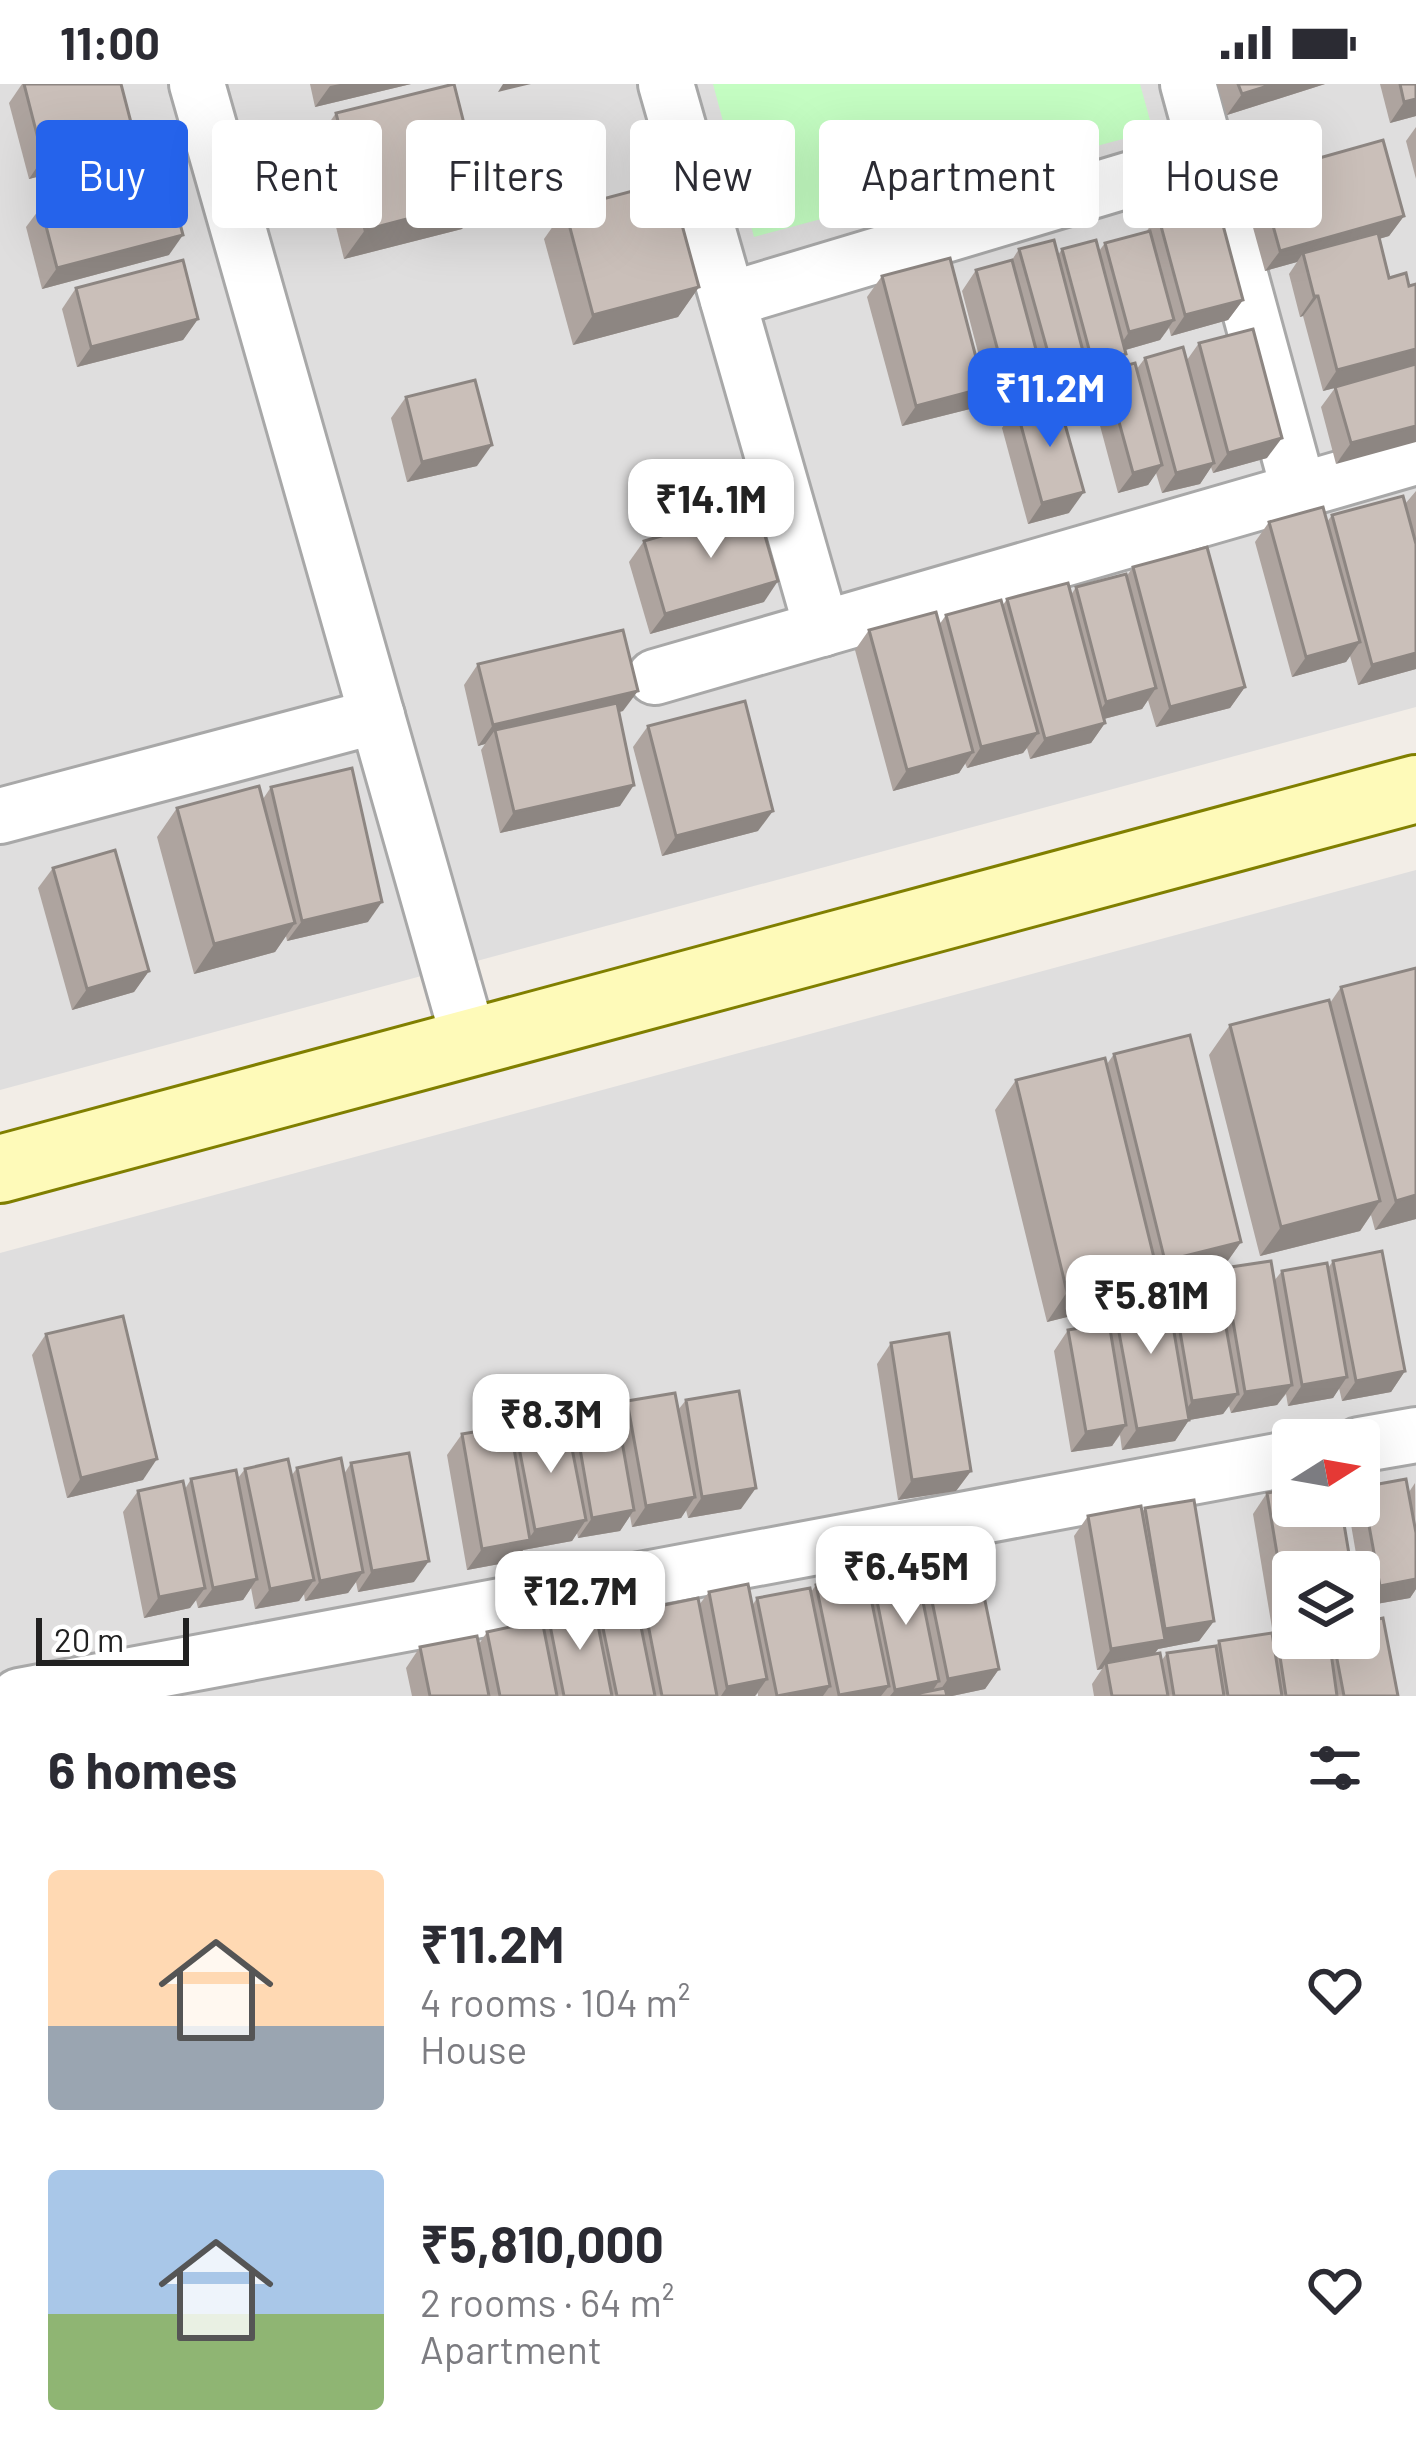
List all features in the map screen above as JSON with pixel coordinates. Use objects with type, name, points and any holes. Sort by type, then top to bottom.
[{"type":"street","points":[[197,84],[470,1043]]},
{"type":"street","points":[[666,84],[822,628]]},
{"type":"street","points":[[1188,84],[1198,120]]},
{"type":"street","points":[[728,300],[1123,182]]},
{"type":"street","points":[[1228,228],[1299,491]]},
{"type":"street","points":[[655,677],[1416,457]]},
{"type":"street","points":[[0,816],[377,716]]},
{"type":"street","points":[[0,1169],[1416,789]]},
{"type":"street","points":[[1380,1441],[1416,1435]]},
{"type":"street","points":[[19,1696],[1272,1462]]},
{"type":"shaded area","points":[[0,84],[1416,84],[1416,707],[0,1090]]},
{"type":"shaded area","points":[[1416,870],[1416,1696],[0,1696],[0,1253]]},
{"type":"green space","points":[[713,84],[1140,84],[1150,120],[1123,120],[1123,139],[1099,145],[1099,120],[819,120],[819,220],[795,226],[795,120],[723,120]]},
{"type":"green space","points":[[752,228],[788,228],[754,237]]},
{"type":"building","points":[[24,84],[121,84],[130,120],[36,120],[36,131]]},
{"type":"building","points":[[454,84],[463,120],[406,120],[406,219],[382,226],[382,120],[338,120],[336,113]]},
{"type":"building","points":[[1238,84],[1274,84],[1242,94]]},
{"type":"building","points":[[1400,84],[1416,84],[1416,99],[1404,102]]},
{"type":"building","points":[[1383,140],[1404,216],[1280,251],[1274,228],[1322,228],[1322,157]]},
{"type":"building","points":[[630,192],[630,228],[683,228],[699,287],[593,315],[570,228],[606,228],[606,198]]},
{"type":"building","points":[[47,228],[181,228],[183,235],[57,268]]},
{"type":"building","points":[[1162,228],[1224,228],[1243,300],[1185,315]]},
{"type":"building","points":[[1150,231],[1174,320],[1129,332],[1105,243]]},
{"type":"building","points":[[1378,233],[1389,278],[1406,273],[1409,286],[1416,284],[1416,349],[1337,370],[1303,253]]},
{"type":"building","points":[[1054,240],[1085,359],[1052,367],[1019,249]]},
{"type":"building","points":[[1096,240],[1126,354],[1093,364],[1062,249]]},
{"type":"building","points":[[950,258],[984,388],[916,406],[882,276]]},
{"type":"building","points":[[183,260],[198,319],[91,347],[76,288]]},
{"type":"building","points":[[1012,260],[1041,368],[1005,377],[976,270]]},
{"type":"building","points":[[1253,329],[1282,438],[1228,453],[1199,343]]},
{"type":"building","points":[[1183,347],[1214,463],[1176,473],[1145,358]]},
{"type":"building","points":[[1135,363],[1162,465],[1133,473],[1105,371]]},
{"type":"building","points":[[1416,364],[1416,426],[1351,443],[1335,387]]},
{"type":"building","points":[[475,380],[492,445],[422,462],[406,397]]},
{"type":"building","points":[[1057,396],[1084,492],[1042,503],[1016,407]]},
{"type":"building","points":[[1403,496],[1416,544],[1416,653],[1372,665],[1332,515]]},
{"type":"building","points":[[1323,507],[1360,642],[1306,657],[1269,522]]},
{"type":"building","points":[[757,508],[778,581],[665,614],[644,541]]},
{"type":"building","points":[[1207,547],[1245,687],[1170,707],[1133,567]]},
{"type":"building","points":[[1126,574],[1156,688],[1106,702],[1076,587]]},
{"type":"building","points":[[1068,583],[1105,723],[1045,739],[1007,599]]},
{"type":"building","points":[[1001,600],[1038,733],[981,747],[946,615]]},
{"type":"building","points":[[936,612],[973,752],[907,770],[869,630]]},
{"type":"building","points":[[623,630],[638,691],[493,725],[478,664]]},
{"type":"building","points":[[745,701],[773,811],[676,836],[648,726]]},
{"type":"building","points":[[617,703],[634,785],[514,812],[495,730]]},
{"type":"building","points":[[352,768],[382,902],[302,921],[271,787]]},
{"type":"building","points":[[259,786],[295,923],[214,944],[177,808]]},
{"type":"building","points":[[115,850],[149,971],[87,989],[53,868]]},
{"type":"building","points":[[1416,968],[1416,1195],[1396,1201],[1341,987]]},
{"type":"building","points":[[1329,1000],[1380,1201],[1281,1227],[1230,1025]]},
{"type":"building","points":[[1190,1035],[1241,1242],[1165,1261],[1114,1054]]},
{"type":"building","points":[[1105,1058],[1157,1270],[1067,1292],[1016,1080]]},
{"type":"building","points":[[1382,1251],[1405,1371],[1356,1381],[1333,1261]]},
{"type":"building","points":[[1271,1261],[1292,1385],[1245,1392],[1224,1268]]},
{"type":"building","points":[[1327,1263],[1347,1377],[1302,1385],[1282,1271]]},
{"type":"building","points":[[1217,1277],[1238,1394],[1192,1401],[1172,1285]]},
{"type":"building","points":[[1166,1285],[1189,1420],[1137,1429],[1112,1295]]},
{"type":"building","points":[[123,1316],[157,1459],[81,1478],[46,1334]]},
{"type":"building","points":[[1109,1323],[1126,1425],[1086,1432],[1068,1330]]},
{"type":"building","points":[[949,1333],[971,1471],[912,1480],[891,1343]]},
{"type":"building","points":[[739,1391],[756,1488],[702,1497],[686,1400]]},
{"type":"building","points":[[675,1393],[695,1497],[646,1506],[627,1401]]},
{"type":"building","points":[[617,1413],[634,1510],[592,1518],[575,1420]]},
{"type":"building","points":[[567,1423],[586,1520],[535,1530],[516,1432]]},
{"type":"building","points":[[510,1426],[530,1540],[482,1549],[462,1434]]},
{"type":"building","points":[[409,1453],[429,1561],[372,1571],[351,1463]]},
{"type":"building","points":[[341,1458],[363,1572],[320,1581],[297,1468]]},
{"type":"building","points":[[288,1459],[314,1580],[270,1589],[245,1469]]},
{"type":"building","points":[[236,1470],[257,1579],[213,1588],[191,1479]]},
{"type":"building","points":[[1406,1479],[1416,1533],[1416,1579],[1380,1586],[1380,1551],[1374,1551],[1369,1527],[1380,1527],[1380,1484]]},
{"type":"building","points":[[183,1481],[205,1588],[159,1597],[138,1491]]},
{"type":"building","points":[[1194,1500],[1214,1621],[1165,1629],[1145,1508]]},
{"type":"building","points":[[1141,1506],[1165,1640],[1111,1649],[1088,1516]]},
{"type":"building","points":[[1273,1527],[1344,1527],[1348,1551],[1277,1551]]},
{"type":"building","points":[[976,1557],[999,1669],[948,1679],[925,1567]]},
{"type":"building","points":[[916,1567],[939,1681],[895,1690],[872,1576]]},
{"type":"building","points":[[866,1574],[889,1686],[839,1695],[816,1585]]},
{"type":"building","points":[[748,1584],[767,1679],[727,1687],[709,1592]]},
{"type":"building","points":[[810,1588],[830,1686],[777,1696],[757,1598]]},
{"type":"building","points":[[635,1597],[655,1696],[617,1696],[598,1604]]},
{"type":"building","points":[[698,1598],[717,1696],[662,1696],[645,1609]]},
{"type":"building","points":[[594,1605],[612,1696],[564,1696],[548,1615]]},
{"type":"building","points":[[1380,1619],[1398,1696],[1344,1696],[1337,1659],[1380,1659]]},
{"type":"building","points":[[542,1620],[557,1696],[500,1696],[487,1632]]},
{"type":"building","points":[[1272,1633],[1272,1659],[1276,1659],[1282,1696],[1228,1696],[1219,1641]]},
{"type":"building","points":[[477,1636],[489,1696],[430,1696],[420,1647]]},
{"type":"building","points":[[1216,1646],[1224,1696],[1174,1696],[1167,1653]]},
{"type":"building","points":[[1160,1653],[1168,1696],[1112,1696],[1106,1663]]},
{"type":"building","points":[[1280,1659],[1332,1659],[1337,1696],[1286,1696]]},
{"type":"building","points":[[945,1688],[947,1696],[905,1696]]}]
